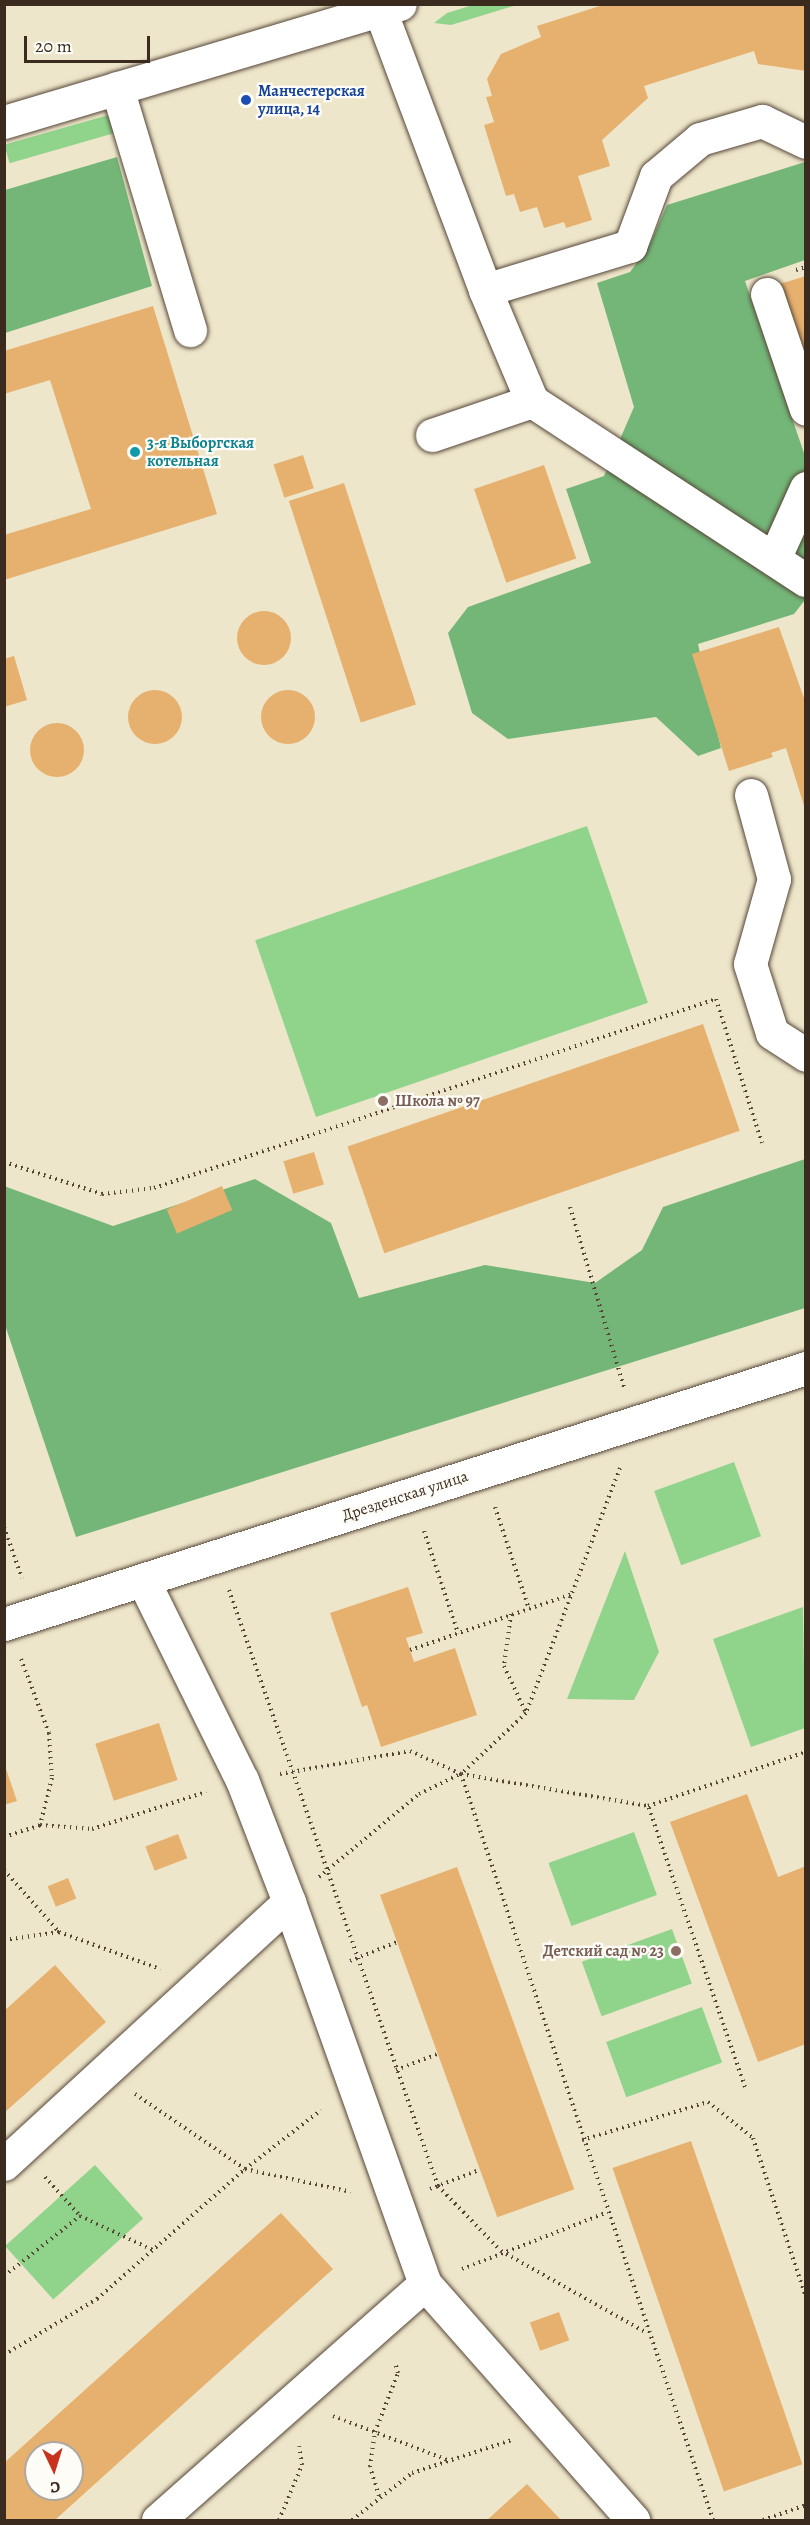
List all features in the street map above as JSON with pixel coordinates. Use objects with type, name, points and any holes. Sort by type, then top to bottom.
[{"type":"street","points":[[4,122],[390,7],[485,290],[532,401],[806,580]]},
{"type":"street","points":[[117,88],[190,330]]},
{"type":"street","points":[[485,290],[630,246],[656,176],[700,139],[762,121],[806,142]]},
{"type":"street","points":[[767,294],[806,409]]},
{"type":"street","points":[[432,435],[532,401]]},
{"type":"street","points":[[774,559],[806,488]]},
{"type":"street","points":[[751,795],[774,879],[750,964],[772,1033],[806,1055]]},
{"type":"street","name":"Дрезденская улица","points":[[4,1624],[806,1368]]},
{"type":"street","points":[[143,1580],[242,1780],[289,1902],[425,2284],[553,2426],[633,2520]]},
{"type":"street","points":[[13,2156],[289,1902]]},
{"type":"street","points":[[158,2520],[425,2284]]},
{"type":"path","points":[[4,1162],[102,1194],[154,1188],[716,999],[762,1143]]},
{"type":"path","points":[[570,1207],[625,1392]]},
{"type":"path","points":[[289,1902],[419,1794],[461,1774],[526,1713],[622,1462]]},
{"type":"path","points":[[494,1502],[529,1609]]},
{"type":"path","points":[[422,1526],[458,1633]]},
{"type":"path","points":[[4,1527],[23,1583]]},
{"type":"path","points":[[228,1587],[438,2186],[501,2251],[648,2334]]},
{"type":"path","points":[[410,1650],[573,1594]]},
{"type":"path","points":[[511,1614],[504,1666],[526,1713]]},
{"type":"path","points":[[19,1653],[49,1733],[52,1778],[40,1825]]},
{"type":"path","points":[[513,1782],[648,1806],[806,1752]]},
{"type":"path","points":[[461,1774],[606,2213],[713,2520]]},
{"type":"path","points":[[648,1806],[745,2087]]},
{"type":"path","points":[[4,1870],[59,1932],[200,1984]]},
{"type":"path","points":[[4,1940],[59,1932]]},
{"type":"path","points":[[315,1975],[397,1942]]},
{"type":"path","points":[[4,2355],[97,2299],[245,2169],[353,2086],[437,2054]]},
{"type":"path","points":[[105,2073],[245,2169],[395,2201],[479,2170]]},
{"type":"path","points":[[582,2140],[708,2102],[753,2138],[806,2297]]},
{"type":"path","points":[[13,2156],[80,2216],[153,2250]]},
{"type":"path","points":[[425,2284],[501,2251],[606,2213]]},
{"type":"path","points":[[4,2276],[80,2216]]},
{"type":"path","points":[[376,2327],[390,2341],[398,2373],[375,2432],[370,2467],[379,2496]]},
{"type":"path","points":[[279,2520],[302,2465],[292,2401],[450,2461]]},
{"type":"path","points":[[352,2520],[379,2496],[412,2473],[553,2426]]},
{"type":"path","points":[[763,2520],[806,2505]]},
{"type":"green space","points":[[476,4],[517,5],[451,25],[434,23],[447,13]]},
{"type":"green space","points":[[112,114],[117,132],[10,163],[4,145]]},
{"type":"green space","points":[[117,157],[152,286],[5,333],[5,190]]},
{"type":"green space","points":[[805,162],[805,260],[745,281],[805,456],[805,600],[794,614],[698,644],[721,748],[698,756],[656,717],[508,739],[472,713],[448,633],[468,607],[591,563],[566,489],[604,476],[634,407],[597,283],[630,272],[649,246],[667,205]]},
{"type":"green space","points":[[587,826],[648,1003],[316,1117],[255,940]]},
{"type":"green space","points":[[805,1159],[805,1308],[76,1537],[5,1325],[4,1186],[113,1226],[255,1179],[331,1223],[359,1298],[485,1265],[595,1283],[642,1250],[663,1207]]},
{"type":"green space","points":[[734,1462],[761,1536],[681,1565],[654,1491]]},
{"type":"green space","points":[[625,1551],[659,1652],[634,1700],[567,1699]]},
{"type":"green space","points":[[803,1607],[805,1728],[751,1747],[713,1639]]},
{"type":"green space","points":[[634,1832],[657,1895],[571,1926],[548,1863]]},
{"type":"green space","points":[[672,1929],[692,1984],[602,2016],[582,1962]]},
{"type":"green space","points":[[702,2007],[722,2062],[626,2097],[606,2042]]},
{"type":"green space","points":[[95,2165],[143,2219],[53,2299],[5,2246]]},
{"type":"building","points":[[606,4],[806,4],[806,71],[758,64],[754,51],[644,86],[648,98],[602,140],[610,166],[578,176],[592,220],[566,228],[564,222],[544,228],[537,207],[520,212],[514,194],[506,196],[484,125],[494,122],[486,97],[492,96],[487,79],[501,54],[541,37],[537,26]]},
{"type":"building","points":[[806,276],[806,388],[773,286]]},
{"type":"building","name":"3-я Выборгская котельная","points":[[153,306],[217,514],[4,580],[4,535],[91,509],[50,380],[4,394],[4,351]]},
{"type":"building","points":[[303,455],[314,488],[284,498],[274,465]]},
{"type":"building","points":[[544,465],[576,559],[506,583],[474,489]]},
{"type":"building","points":[[344,483],[416,705],[361,723],[289,501]]},
{"type":"building","points":[[259,611],[269,611],[279,615],[287,623],[291,638],[287,653],[279,661],[269,665],[259,665],[249,661],[241,653],[237,643],[237,633],[241,623],[249,615]]},
{"type":"building","points":[[779,627],[806,704],[805,809],[786,748],[771,753],[773,757],[729,771],[692,654]]},
{"type":"building","points":[[14,656],[27,700],[4,707],[4,659]]},
{"type":"building","points":[[150,690],[160,690],[170,694],[178,702],[182,717],[178,732],[170,740],[160,744],[150,744],[140,740],[132,732],[128,722],[128,712],[132,702],[140,694]]},
{"type":"building","points":[[283,690],[293,690],[303,694],[311,702],[315,717],[311,732],[303,740],[293,744],[283,744],[273,740],[265,732],[261,722],[261,712],[265,702],[273,694]]},
{"type":"building","points":[[52,723],[62,723],[72,727],[80,735],[84,750],[80,765],[72,773],[62,777],[52,777],[42,773],[34,765],[30,755],[30,745],[34,735],[42,727]]},
{"type":"building","points":[[703,1024],[740,1131],[384,1253],[347,1146]]},
{"type":"building","points":[[314,1152],[324,1185],[293,1194],[283,1161]]},
{"type":"building","points":[[222,1186],[232,1210],[177,1233],[167,1209]]},
{"type":"building","points":[[408,1587],[423,1633],[406,1638],[414,1662],[455,1648],[477,1715],[381,1747],[367,1705],[362,1707],[330,1613]]},
{"type":"building","points":[[159,1723],[178,1780],[114,1801],[95,1744]]},
{"type":"building","points":[[4,1763],[17,1801],[4,1805]]},
{"type":"building","points":[[747,1794],[778,1877],[806,1866],[806,2044],[758,2062],[670,1822]]},
{"type":"building","points":[[178,1834],[187,1858],[155,1871],[145,1847]]},
{"type":"building","points":[[457,1867],[574,2189],[497,2217],[380,1895]]},
{"type":"building","points":[[68,1878],[76,1898],[56,1907],[48,1886]]},
{"type":"building","points":[[55,1965],[106,2022],[4,2113],[4,2011]]},
{"type":"building","points":[[691,2141],[802,2464],[724,2491],[613,2168]]},
{"type":"building","points":[[281,2213],[333,2269],[84,2494],[84,2441],[28,2441]]},
{"type":"building","points":[[559,2312],[569,2340],[540,2351],[530,2323]]},
{"type":"building","points":[[24,2445],[24,2501],[76,2501],[55,2520],[4,2520],[4,2463]]},
{"type":"building","points":[[527,2484],[561,2520],[487,2520]]},
{"type":"place","name":"Манчестерская улица, 14","points":[[246,100]]},
{"type":"place","name":"3-я Выборгская котельная","points":[[135,452]]},
{"type":"place","name":"Школа № 97","points":[[383,1101]]},
{"type":"place","name":"Детский сад № 23","points":[[676,1951]]}]
